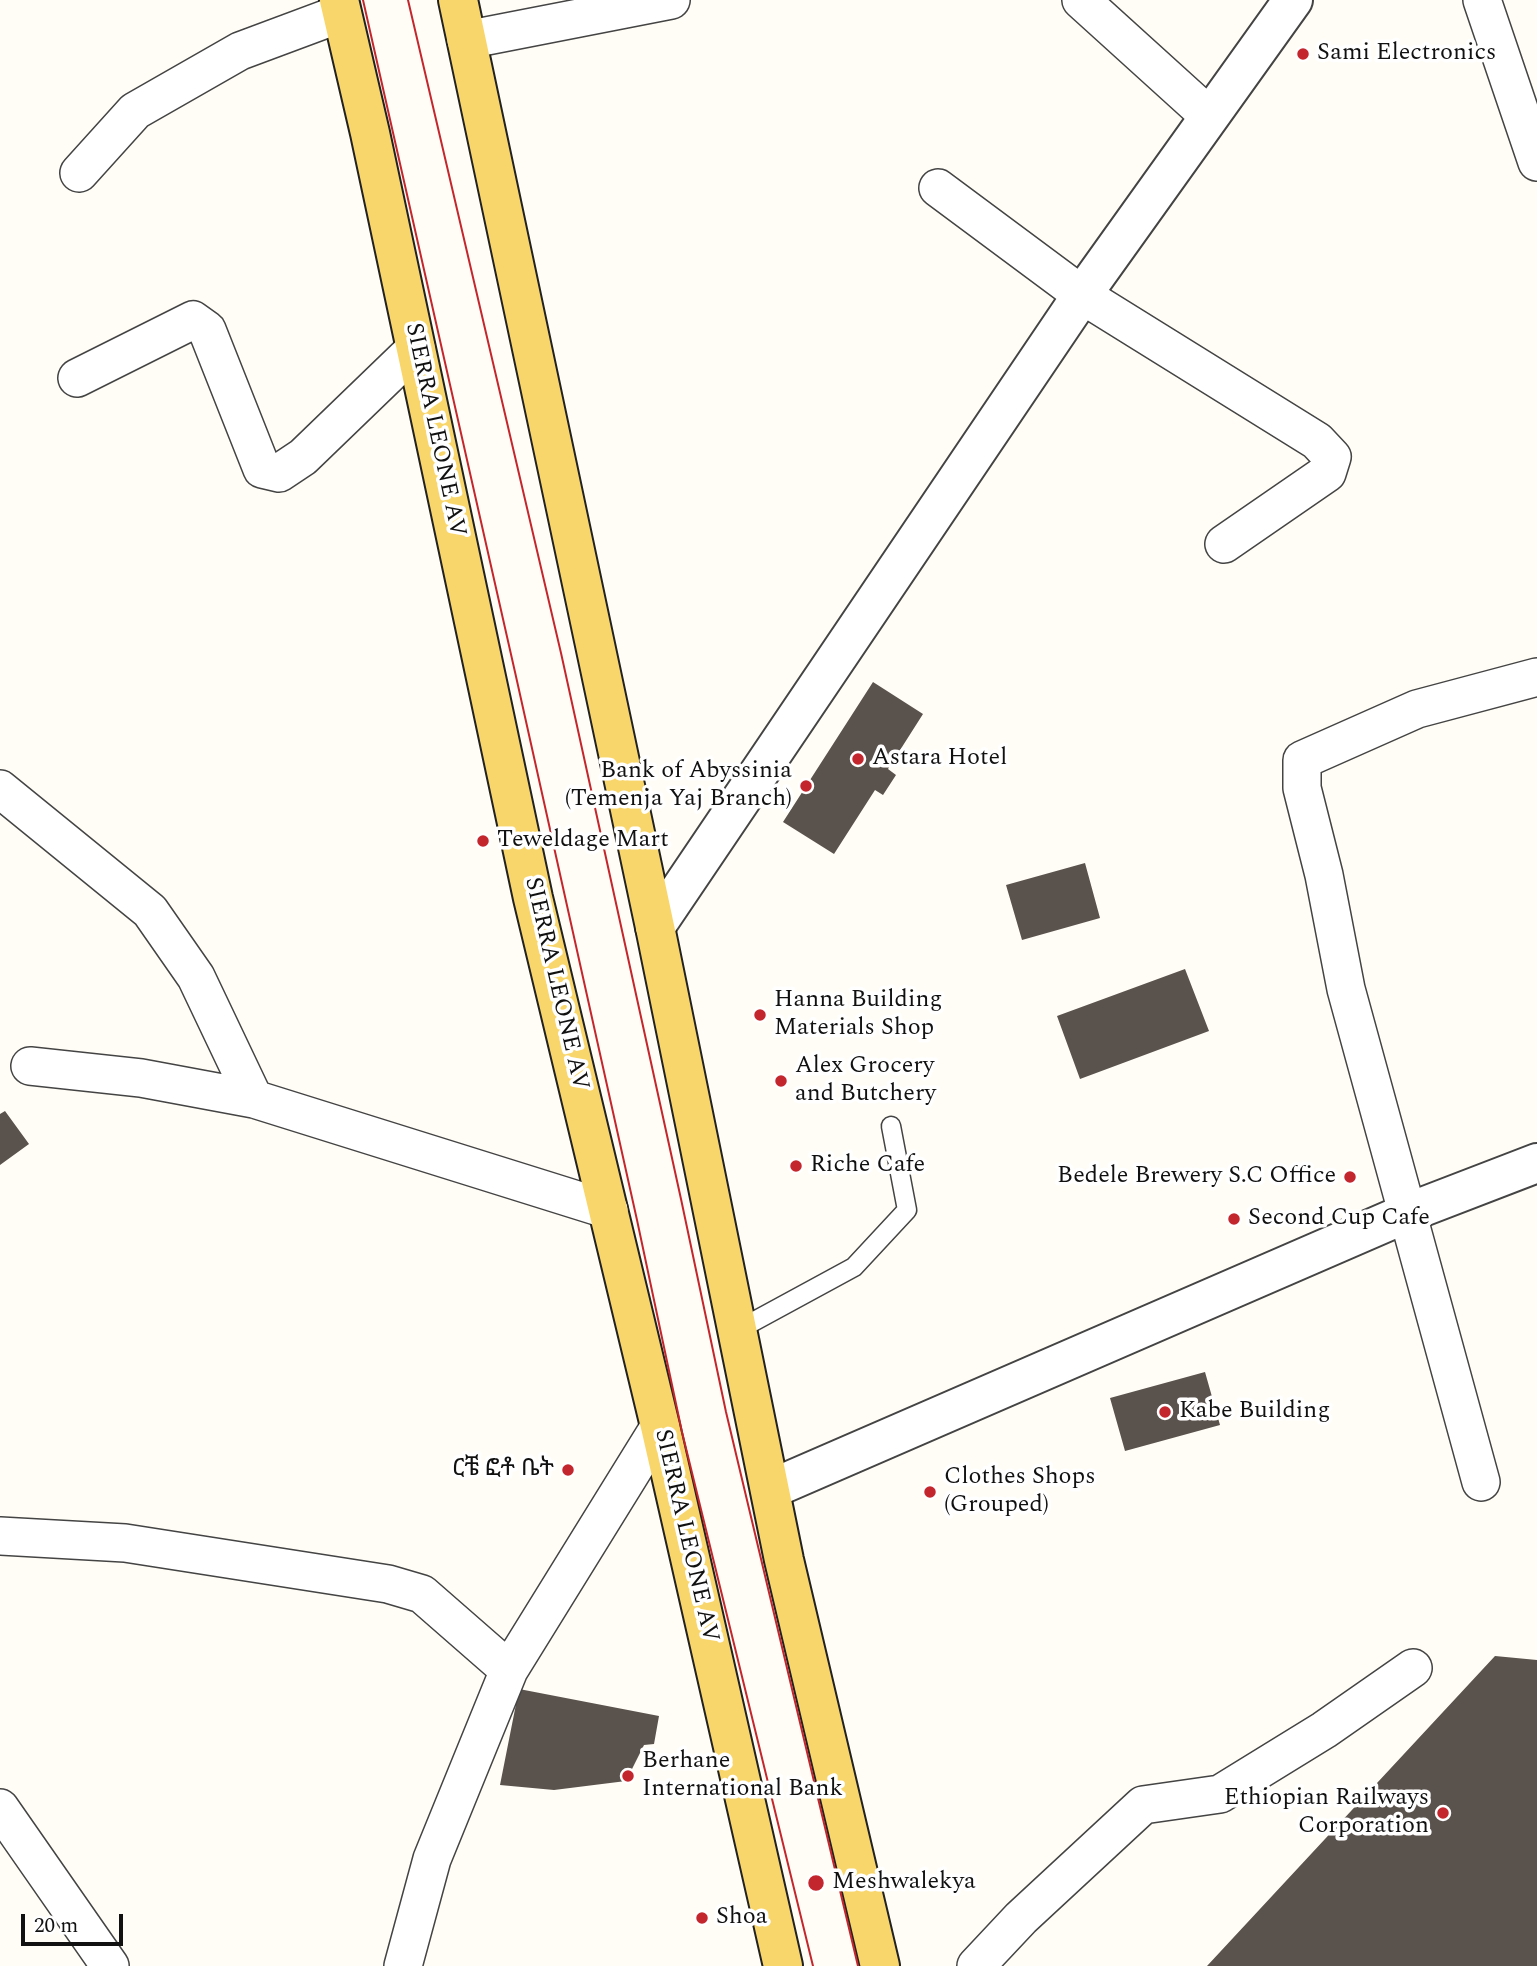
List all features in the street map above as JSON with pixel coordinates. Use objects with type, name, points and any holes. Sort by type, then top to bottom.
[{"type":"main road","points":[[458,0],[655,927],[784,1560],[880,1966]]},
{"type":"main road","name":"SIERRA LEONE AV","points":[[340,6],[533,898],[660,1426],[783,1966]]},
{"type":"street","points":[[466,40],[671,0]]},
{"type":"street","points":[[1081,0],[1209,116]]},
{"type":"street","points":[[655,927],[1083,295],[1293,0]]},
{"type":"street","points":[[1482,0],[1537,162]]},
{"type":"street","points":[[79,173],[135,111],[240,51],[340,6]]},
{"type":"street","points":[[938,188],[1083,295],[1318,441],[1332,457],[1327,473],[1224,544]]},
{"type":"street","points":[[78,378],[193,320],[207,330],[262,469],[279,473],[303,457],[416,348]]},
{"type":"street","points":[[1481,1482],[1346,989],[1324,875],[1301,788],[1301,760],[1417,709],[1537,677]]},
{"type":"street","points":[[0,789],[149,911],[196,977],[254,1099]]},
{"type":"street","points":[[30,1066],[141,1078],[254,1099],[609,1210]]},
{"type":"street","points":[[771,1489],[1407,1213],[1537,1163]]},
{"type":"street","points":[[403,1966],[432,1859],[509,1670],[660,1426]]},
{"type":"street","points":[[0,1536],[125,1543],[388,1584],[422,1594],[509,1670]]},
{"type":"street","points":[[976,1966],[1021,1918],[1143,1805],[1220,1794],[1324,1730],[1413,1668]]},
{"type":"street","points":[[0,1808],[110,1966]]},
{"type":"lane","points":[[738,1330],[854,1267],[907,1210],[891,1126]]},
{"type":"building","name":"Astara Hotel","points":[[873,682],[923,714],[888,769],[896,775],[883,795],[875,790],[834,854],[783,822]]},
{"type":"building","points":[[1085,863],[1100,918],[1022,940],[1006,885]]},
{"type":"building","points":[[1185,969],[1209,1031],[1080,1079],[1057,1016]]},
{"type":"building","points":[[5,1111],[29,1144],[0,1165],[0,1114]]},
{"type":"building","name":"Kabe Building","points":[[1205,1372],[1220,1425],[1125,1451],[1110,1398]]},
{"type":"building","name":"Ethiopian Railways Corporation","points":[[1495,1656],[1537,1660],[1537,1966],[1207,1966]]},
{"type":"building","points":[[519,1689],[659,1716],[654,1744],[644,1745],[626,1781],[554,1790],[500,1785]]},
{"type":"tram line","points":[[363,0],[515,672],[682,1432],[813,1966]]},
{"type":"tram line","points":[[408,0],[561,653],[726,1412],[858,1966]]},
{"type":"place","name":"Sami Electronics","points":[[1303,54]]},
{"type":"place","name":"Astara Hotel","points":[[858,759]]},
{"type":"place","name":"Bank of Abyssinia (Temenja Yaj Branch)","points":[[806,786]]},
{"type":"place","name":"Teweldage Mart","points":[[483,841]]},
{"type":"place","name":"Hanna Building Materials Shop","points":[[760,1015]]},
{"type":"place","name":"Alex Grocery and Butchery","points":[[781,1081]]},
{"type":"place","name":"Riche Cafe","points":[[796,1166]]},
{"type":"place","name":"Bedele Brewery S.C Office","points":[[1350,1177]]},
{"type":"place","name":"Second Cup Cafe","points":[[1234,1219]]},
{"type":"place","name":"Kabe Building","points":[[1165,1412]]},
{"type":"place","name":"ርቼ ፎቶ ቤት","points":[[568,1470]]},
{"type":"place","name":"Clothes Shops (Grouped)","points":[[930,1492]]},
{"type":"place","name":"Berhane International Bank","points":[[628,1776]]},
{"type":"place","name":"Ethiopian Railways Corporation","points":[[1443,1813]]},
{"type":"place","name":"Meshwalekya","points":[[816,1883]]},
{"type":"place","name":"Shoa","points":[[702,1918]]}]
